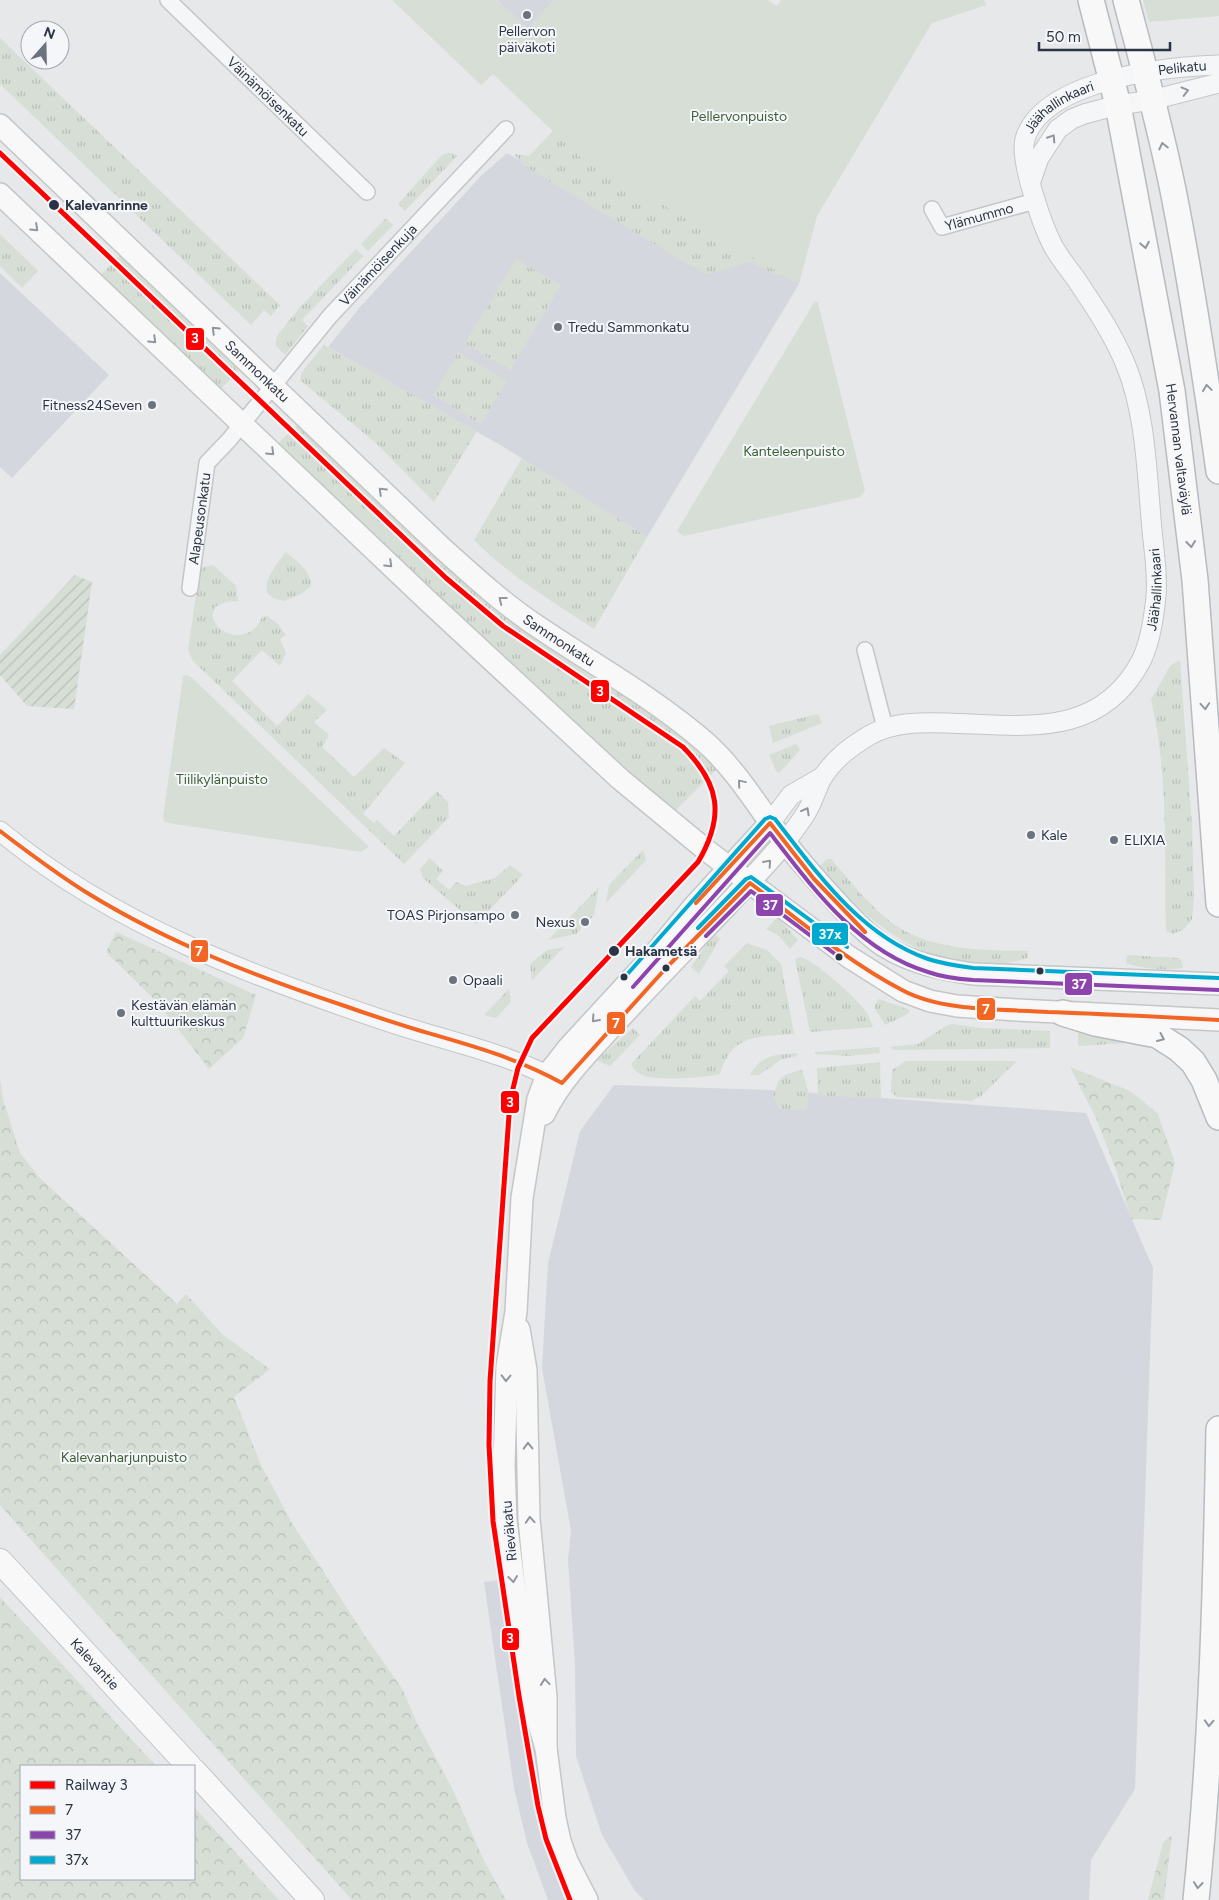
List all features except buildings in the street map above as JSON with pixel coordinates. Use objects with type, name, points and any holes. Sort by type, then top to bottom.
[{"type":"highway","name":"Hervannan valtaväylä","points":[[1091,0],[1118,105],[1172,391],[1195,580],[1219,904]]},
{"type":"highway","points":[[1126,0],[1146,73],[1175,203],[1204,365],[1219,471]]},
{"type":"highway","points":[[1063,1013],[1095,1023],[1157,1035],[1173,1044],[1193,1062],[1204,1080],[1219,1116]]},
{"type":"highway","points":[[1196,1900],[1204,1825],[1215,1615],[1219,1430]]},
{"type":"main road","name":"Sammonkatu","points":[[0,125],[441,547],[490,590],[530,621],[671,715],[706,743],[755,800],[814,879],[865,932],[883,946],[939,969],[973,974],[1219,984]]},
{"type":"main road","points":[[0,194],[428,601],[620,779],[729,867],[849,957],[903,991],[930,1001],[957,1006],[1219,1020]]},
{"type":"main road","name":"Rieväkatu","points":[[587,1900],[567,1860],[560,1841],[555,1818],[546,1748],[546,1697],[529,1518],[526,1370],[516,1312],[522,1198],[533,1136],[554,1079],[569,1047],[652,957],[770,822]]},
{"type":"main road","name":"Rieväkatu","points":[[554,1079],[750,883],[785,842]]},
{"type":"main road","name":"Kalevantie","points":[[0,1561],[188,1765]]},
{"type":"main road","points":[[195,1772],[312,1900]]},
{"type":"street","name":"Väinämöisenkatu","points":[[168,0],[367,192]]},
{"type":"street","name":"Pelikatu","points":[[1112,78],[1219,65]]},
{"type":"street","name":"Jäähallinkaari","points":[[785,842],[807,812],[822,777],[841,755],[871,735],[885,728],[932,722],[1038,726],[1066,722],[1099,708],[1124,686],[1142,659],[1150,630],[1156,594],[1156,580],[1146,463],[1136,398],[1126,365],[1109,329],[1053,246],[1035,201],[1024,159],[1024,142],[1032,124],[1039,115],[1052,105],[1081,89],[1112,78]]},
{"type":"street","name":"Pelikatu","points":[[1118,105],[1152,100],[1219,82]]},
{"type":"street","name":"Jäähallinkaari","points":[[1031,181],[1039,158],[1058,129],[1072,119],[1084,114],[1118,105]]},
{"type":"street","name":"Väinämöisenkuja","points":[[255,408],[330,316],[506,129]]},
{"type":"street","name":"Ylämummo","points":[[932,209],[942,227],[1035,201]]},
{"type":"street","name":"Alapeusonkatu","points":[[190,588],[208,463],[255,408]]},
{"type":"street","points":[[864,650],[885,728]]},
{"type":"street","name":"Jäähallinkaari","points":[[770,822],[790,796],[822,777]]},
{"type":"street","points":[[0,831],[52,871],[92,895],[204,953],[304,994],[496,1053],[554,1079]]},
{"type":"shaded area","name":"Pellervon päiväkoti","points":[[497,0],[554,0],[528,29]]},
{"type":"shaded area","name":"Tredu Sammonkatu","points":[[553,131],[579,156],[799,284],[647,537],[502,446],[328,347],[360,307],[481,176],[507,153],[525,164]]},
{"type":"shaded area","points":[[0,273],[109,375],[12,478],[0,467]]},
{"type":"shaded area","points":[[614,1085],[773,1090],[1086,1113],[1153,1268],[1135,1789],[1091,1860],[1089,1900],[644,1900],[635,1891],[602,1835],[576,1756],[575,1666],[568,1560],[571,1531],[542,1368],[548,1263],[580,1131]]},
{"type":"shaded area","points":[[508,1579],[546,1817],[578,1900],[548,1900],[527,1843],[514,1788],[484,1582]]},
{"type":"green space","name":"Pellervonpuisto","points":[[392,0],[497,0],[528,29],[554,0],[767,0],[777,6],[781,0],[984,0],[986,5],[932,23],[817,216],[799,284],[579,156],[493,74],[481,85]]},
{"type":"green space","points":[[1143,0],[1219,0],[1219,16],[1149,22]]},
{"type":"green space","points":[[0,38],[20,57],[20,70],[34,70],[280,305],[271,316],[264,310],[251,325],[0,84]]},
{"type":"green space","points":[[576,124],[779,262],[780,277],[750,262],[709,274],[703,273],[524,166],[514,154],[529,156],[553,131]]},
{"type":"green space","points":[[453,153],[457,156],[405,211],[398,204],[442,155]]},
{"type":"green space","points":[[386,218],[393,225],[368,251],[361,244]]},
{"type":"green space","points":[[0,234],[38,271],[22,288],[0,266]]},
{"type":"green space","points":[[356,249],[363,256],[302,320],[308,326],[285,355],[276,346],[276,338],[303,304]]},
{"type":"green space","points":[[123,252],[242,367],[220,390],[98,278]]},
{"type":"green space","points":[[516,259],[561,285],[510,371],[465,343]]},
{"type":"green space","name":"Kanteleenpuisto","points":[[815,301],[818,303],[865,491],[860,497],[684,536],[677,531]]},
{"type":"green space","points":[[324,345],[477,431],[434,502],[377,444],[300,380],[302,372]]},
{"type":"green space","points":[[458,352],[507,381],[481,424],[433,395]]},
{"type":"green space","points":[[302,421],[476,586],[696,743],[717,769],[675,811],[633,779],[535,684],[275,446]]},
{"type":"green space","points":[[522,458],[647,537],[594,629],[517,577],[474,540]]},
{"type":"green space","points":[[286,552],[306,571],[311,581],[311,586],[301,594],[284,601],[272,597],[266,587],[270,574]]},
{"type":"green space","points":[[213,565],[236,586],[238,601],[226,602],[215,607],[212,616],[218,627],[231,634],[243,634],[254,629],[262,617],[267,616],[278,624],[286,635],[280,639],[286,653],[280,666],[262,650],[232,681],[277,726],[308,694],[327,710],[314,722],[329,735],[322,747],[354,777],[384,748],[405,763],[363,814],[374,823],[377,820],[394,836],[437,791],[448,802],[449,817],[404,864],[193,661],[188,650],[200,568]]},
{"type":"green space","points":[[75,575],[92,582],[74,709],[27,706],[0,675],[0,655]]},
{"type":"green space","points":[[1180,660],[1192,826],[1194,898],[1192,919],[1183,930],[1172,934],[1166,931],[1165,815],[1161,757],[1151,700],[1170,666]]},
{"type":"green space","name":"Tiilikylänpuisto","points":[[186,675],[191,677],[369,847],[361,852],[164,821],[163,817],[183,677]]},
{"type":"green space","points":[[818,714],[822,723],[773,743],[769,726]]},
{"type":"green space","points":[[796,744],[800,750],[780,772],[777,772],[769,755]]},
{"type":"green space","points":[[643,850],[646,860],[606,903],[609,885]]},
{"type":"green space","points":[[430,858],[443,871],[436,879],[449,890],[456,882],[466,886],[495,878],[510,865],[523,875],[476,924],[423,878],[420,869]]},
{"type":"green space","points":[[828,859],[831,859],[880,913],[898,927],[913,935],[928,941],[961,948],[1028,951],[1028,958],[1002,964],[964,963],[931,954],[912,946],[878,924],[847,897],[818,867]]},
{"type":"green space","points":[[599,887],[594,915],[576,934],[548,940]]},
{"type":"green space","points":[[778,917],[798,940],[790,949],[778,935],[766,929]]},
{"type":"green space","points":[[116,932],[256,995],[243,1038],[209,1069],[157,1002],[106,952]]},
{"type":"green space","points":[[714,933],[720,939],[699,974],[691,967]]},
{"type":"green space","points":[[747,943],[767,950],[781,964],[794,1034],[758,1037],[739,1044],[725,1061],[720,1074],[692,1078],[658,1078],[642,1075],[637,1072],[631,1064],[695,996],[700,1001],[729,971],[724,966]]},
{"type":"green space","points":[[564,947],[532,980],[530,964],[547,950]]},
{"type":"green space","points":[[1127,955],[1178,958],[1181,960],[1183,968],[1154,969],[1140,967],[1126,963]]},
{"type":"green space","points":[[800,957],[814,964],[834,979],[852,996],[865,1011],[873,1027],[810,1032],[795,959]]},
{"type":"green space","points":[[509,989],[511,1002],[496,1018],[484,1015]]},
{"type":"green space","points":[[879,999],[910,1010],[908,1014],[885,1025],[874,1007]]},
{"type":"green space","points":[[952,1024],[981,1028],[1050,1031],[1050,1048],[894,1050],[890,1047],[918,1044]]},
{"type":"green space","points":[[633,1028],[640,1035],[610,1066],[596,1060]]},
{"type":"green space","points":[[1078,1031],[1140,1035],[1143,1042],[1078,1046]]},
{"type":"green space","points":[[879,1047],[880,1053],[848,1056],[815,1054],[815,1052]]},
{"type":"green space","points":[[797,1053],[797,1056],[782,1059],[759,1075],[750,1075],[764,1059],[776,1055]]},
{"type":"green space","points":[[906,1061],[1017,1061],[981,1096],[971,1101],[896,1097],[891,1091],[892,1070]]},
{"type":"green space","points":[[880,1062],[881,1099],[818,1095],[817,1068]]},
{"type":"green space","points":[[1070,1067],[1130,1091],[1158,1114],[1175,1163],[1161,1220],[1131,1219],[1116,1170],[1097,1120]]},
{"type":"green space","points":[[802,1070],[809,1094],[807,1110],[780,1109],[773,1098],[779,1081],[789,1074]]},
{"type":"green space","name":"Kalevanharjunpuisto","points":[[0,1079],[3,1099],[20,1153],[38,1176],[177,1304],[186,1294],[223,1335],[270,1369],[234,1397],[261,1465],[292,1523],[365,1636],[403,1690],[416,1721],[452,1788],[484,1861],[506,1900],[352,1900],[0,1505]]},
{"type":"green space","points":[[0,1597],[155,1765],[20,1765],[20,1880],[195,1880],[195,1808],[279,1900],[0,1900]]},
{"type":"green space","points":[[1172,1835],[1164,1900],[1148,1900],[1163,1843]]},
{"type":"rail line","name":"3","points":[[0,153],[446,578],[503,626],[683,747],[705,774],[711,788],[715,815],[707,845],[698,862],[532,1038],[518,1068],[510,1101],[490,1381],[489,1445],[493,1521],[519,1696],[538,1806],[546,1839],[570,1900]]},
{"type":"transit line","name":"37x","points":[[623,979],[765,819],[770,817],[775,819],[824,881],[861,919],[904,949],[928,959],[945,964],[973,968],[1219,978]]},
{"type":"transit line","name":"7","points":[[696,903],[770,823],[814,879],[865,932]]},
{"type":"transit line","name":"7","points":[[0,831],[55,872],[119,912],[214,958],[312,995],[511,1059],[562,1083],[667,967],[750,883],[862,967],[918,997],[954,1006],[993,1010],[1219,1020]]},
{"type":"transit line","name":"37","points":[[633,987],[770,833],[820,895],[858,933],[880,949],[903,962],[928,972],[950,978],[973,980],[1219,990]]},
{"type":"transit line","name":"37x","points":[[698,928],[746,879],[751,877],[847,947]]},
{"type":"transit line","name":"37","points":[[706,936],[751,891],[839,957]]},
{"type":"place","name":"Pellervon päiväkoti","points":[[527,15]]},
{"type":"place","name":"Kalevanrinne","points":[[54,205]]},
{"type":"place","name":"Tredu Sammonkatu","points":[[558,327]]},
{"type":"place","name":"Fitness24Seven","points":[[152,405]]},
{"type":"place","name":"Kale","points":[[1031,835]]},
{"type":"place","name":"ELIXIA","points":[[1114,840]]},
{"type":"place","name":"TOAS Pirjonsampo","points":[[515,915]]},
{"type":"place","name":"Nexus","points":[[585,922]]},
{"type":"place","name":"Hakametsä","points":[[614,951]]},
{"type":"place","name":"Opaali","points":[[453,980]]},
{"type":"place","name":"Kestävän elämän kulttuurikeskus","points":[[121,1013]]}]
